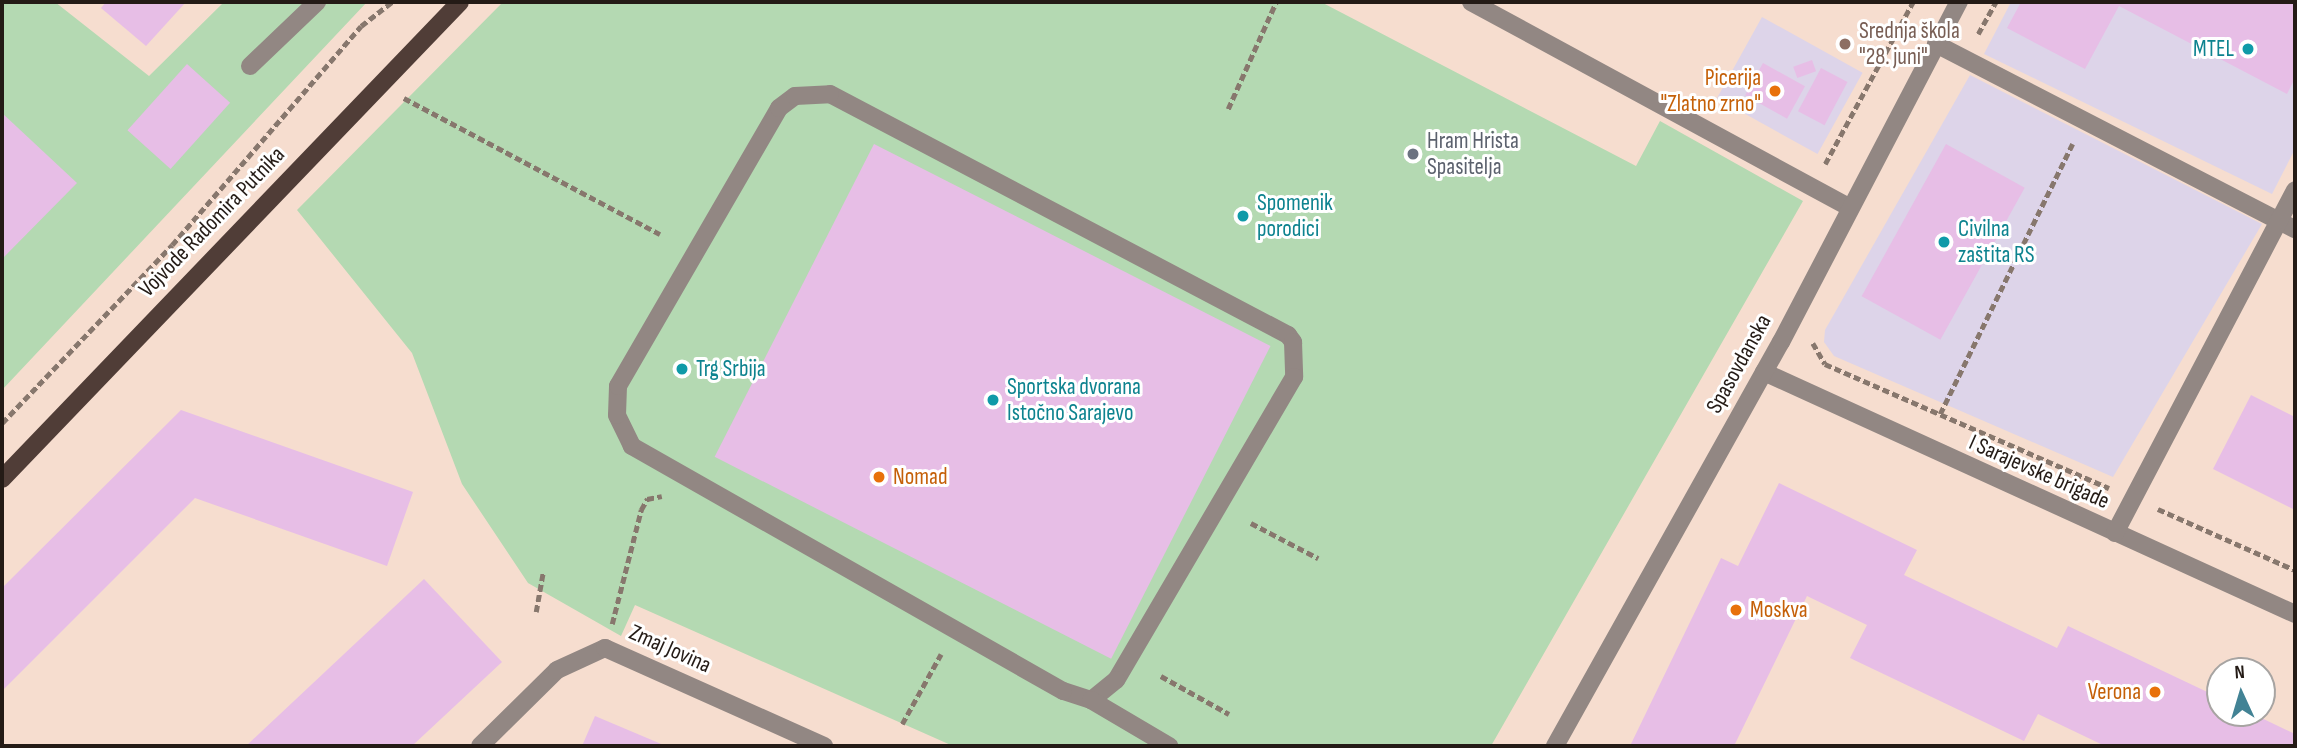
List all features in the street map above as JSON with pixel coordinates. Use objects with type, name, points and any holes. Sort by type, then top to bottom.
[{"type":"main road","name":"Vojvode Radomira Putnika","points":[[2,479],[460,2]]},
{"type":"street","points":[[250,66],[317,2]]},
{"type":"street","points":[[1471,2],[1848,207]]},
{"type":"street","name":"Spasovdanska","points":[[1555,746],[1764,372],[1848,207],[1959,2]]},
{"type":"street","points":[[1936,44],[2287,225]]},
{"type":"street","points":[[1091,699],[1116,680],[1294,377],[1293,342],[1288,335],[830,94],[795,96],[779,108],[618,386],[617,415],[632,446],[1063,691],[1091,699],[1169,746]]},
{"type":"street","points":[[2115,533],[2287,225],[2295,190]]},
{"type":"street","name":"I Sarajevske brigade","points":[[1764,372],[2295,614]]},
{"type":"street","name":"Zmaj Jovina","points":[[480,746],[557,670],[605,648],[824,746]]},
{"type":"path","points":[[2,423],[172,245],[361,26],[392,2]]},
{"type":"path","points":[[1228,109],[1276,2]]},
{"type":"path","points":[[1812,188],[1913,2]]},
{"type":"path","points":[[1965,59],[1996,2]]},
{"type":"path","points":[[401,96],[660,234]]},
{"type":"path","points":[[1940,414],[2084,120]]},
{"type":"path","points":[[1813,337],[1816,355],[1825,363],[2295,570]]},
{"type":"path","points":[[617,605],[647,499],[663,496],[674,502]]},
{"type":"path","points":[[1251,523],[1318,558]]},
{"type":"path","points":[[536,612],[543,573]]},
{"type":"path","points":[[902,724],[944,647]]},
{"type":"path","points":[[1161,676],[1229,714]]},
{"type":"shaded area","points":[[2011,2],[2295,2],[2295,149],[2272,194],[1984,54]]},
{"type":"shaded area","points":[[1762,17],[1863,73],[1817,154],[1717,98]]},
{"type":"shaded area","points":[[1970,75],[2262,224],[2113,477],[1834,356],[1824,342],[1825,330]]},
{"type":"green space","points":[[2,2],[55,2],[149,76],[224,2],[367,2],[2,390]]},
{"type":"green space","points":[[503,2],[1321,2],[1636,166],[1660,121],[1803,201],[1491,746],[953,746],[635,605],[621,636],[528,583],[462,484],[412,353],[297,210]]},
{"type":"building","points":[[106,2],[186,2],[146,46],[101,8]]},
{"type":"building","name":"MTEL","points":[[2021,2],[2295,2],[2295,78],[2287,94],[2119,6],[2085,69],[2007,28]]},
{"type":"building","points":[[1812,60],[1816,71],[1797,78],[1793,67]]},
{"type":"building","name":"Picerija \"Zlatno zrno\"","points":[[1763,63],[1805,86],[1787,119],[1745,95]]},
{"type":"building","points":[[187,64],[230,103],[171,169],[127,130]]},
{"type":"building","points":[[1821,68],[1847,82],[1824,125],[1798,111]]},
{"type":"building","points":[[2,113],[77,183],[2,259]]},
{"type":"building","name":"Sportska dvorana Istočno Sarajevo","points":[[874,144],[1270,346],[1111,659],[715,457]]},
{"type":"building","name":"Civilna zaštita RS","points":[[1946,144],[2025,188],[1940,340],[1862,296]]},
{"type":"building","points":[[2251,395],[2295,417],[2295,510],[2213,469]]},
{"type":"building","points":[[181,410],[413,492],[387,566],[195,498],[2,691],[2,588]]},
{"type":"building","points":[[1779,483],[1917,550],[1904,575],[2057,648],[2068,626],[2206,691],[2206,727],[2276,725],[2295,734],[2295,746],[2105,746],[2038,714],[2024,741],[1850,658],[1867,625],[1807,596],[1734,746],[1630,746],[1721,558],[1738,566]]},
{"type":"building","points":[[424,579],[502,662],[412,746],[246,746]]},
{"type":"building","points":[[595,716],[666,746],[582,746]]},
{"type":"place","name":"Srednja škola \"28. juni\"","points":[[1845,44]]},
{"type":"place","name":"MTEL","points":[[2248,49]]},
{"type":"place","name":"Picerija \"Zlatno zrno\"","points":[[1775,91]]},
{"type":"place","name":"Hram Hrista Spasitelja","points":[[1413,154]]},
{"type":"place","name":"Spomenik porodici","points":[[1243,216]]},
{"type":"place","name":"Civilna zaštita RS","points":[[1944,242]]},
{"type":"place","name":"Trg Srbija","points":[[682,369]]},
{"type":"place","name":"Sportska dvorana Istočno Sarajevo","points":[[993,400]]},
{"type":"place","name":"Nomad","points":[[879,477]]},
{"type":"place","name":"Moskva","points":[[1736,610]]},
{"type":"place","name":"Verona","points":[[2155,692]]}]
